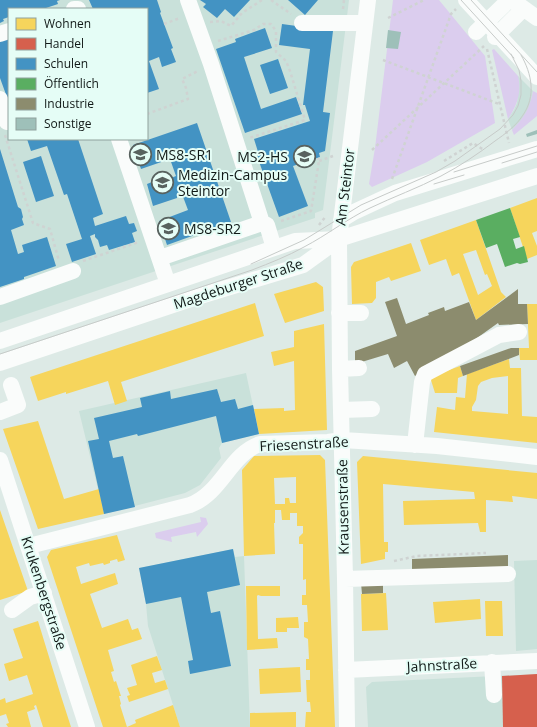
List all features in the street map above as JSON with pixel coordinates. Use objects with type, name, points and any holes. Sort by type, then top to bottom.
[{"type":"street","points":[[188,0],[274,248]]},
{"type":"street","name":"Am Steintor","points":[[368,0],[339,239],[537,176]]},
{"type":"street","points":[[481,27],[509,0]]},
{"type":"street","points":[[463,3],[481,27],[496,36],[537,77]]},
{"type":"street","points":[[496,36],[518,4],[537,18]]},
{"type":"street","points":[[302,23],[365,23]]},
{"type":"street","points":[[0,99],[4,123]]},
{"type":"street","points":[[119,140],[168,284]]},
{"type":"street","points":[[341,220],[354,212],[394,193],[537,149]]},
{"type":"street","points":[[160,258],[265,224]]},
{"type":"street","name":"Magdeburger Straße","points":[[0,341],[294,241],[339,239]]},
{"type":"street","name":"Magdeburger Straße","points":[[0,363],[197,297],[303,265],[339,239]]},
{"type":"street","name":"Krausenstraße","points":[[339,239],[339,313],[347,727]]},
{"type":"street","points":[[0,296],[72,269]]},
{"type":"street","points":[[339,313],[361,314]]},
{"type":"street","points":[[415,445],[422,382],[425,374],[499,335],[519,332]]},
{"type":"street","points":[[340,369],[359,368]]},
{"type":"street","points":[[0,412],[18,405],[12,386]]},
{"type":"street","points":[[341,410],[372,409]]},
{"type":"street","name":"Friesenstraße","points":[[29,546],[190,505],[200,501],[210,494],[243,453],[260,444],[342,440],[415,445],[537,457]]},
{"type":"street","name":"Krukenbergstraße","points":[[0,460],[87,727]]},
{"type":"street","points":[[345,580],[508,574]]},
{"type":"street","points":[[12,610],[30,598],[44,594]]},
{"type":"street","name":"Jahnstraße","points":[[346,670],[537,661]]},
{"type":"street","points":[[492,662],[494,695]]},
{"type":"path","points":[[202,38],[210,22],[221,21],[231,26],[242,13],[262,0]]},
{"type":"path","points":[[271,0],[302,23]]},
{"type":"path","points":[[388,18],[424,0]]},
{"type":"path","points":[[391,181],[451,14],[463,3]]},
{"type":"path","points":[[202,38],[254,30],[263,24],[271,24],[276,31],[276,52],[286,61],[290,70],[305,120],[236,142]]},
{"type":"path","points":[[372,150],[445,84],[486,44],[499,105],[513,156]]},
{"type":"path","points":[[383,60],[499,105]]},
{"type":"path","points":[[148,114],[188,99],[186,88],[182,79],[211,64]]},
{"type":"path","points":[[4,123],[8,137]]},
{"type":"path","points":[[9,140],[33,223],[50,229],[72,269],[140,242]]},
{"type":"path","points":[[473,143],[489,154]]},
{"type":"path","points":[[265,224],[311,211],[318,159],[333,156]]},
{"type":"path","points":[[387,563],[417,556],[486,553]]},
{"type":"shaded area","name":"Medizin-Campus Steintor","points":[[0,0],[349,0],[323,210],[315,213],[315,218],[0,323]]},
{"type":"shaded area","points":[[393,0],[439,0],[485,56],[495,123],[427,162],[372,187],[369,184],[375,148]]},
{"type":"shaded area","points":[[494,49],[518,76],[518,99],[508,119],[492,50]]},
{"type":"shaded area","points":[[518,76],[533,91],[527,113],[523,120],[512,130],[508,119],[517,103],[519,87]]},
{"type":"shaded area","points":[[533,91],[537,93],[537,116],[514,135],[512,130],[526,112]]},
{"type":"shaded area","points":[[246,373],[259,434],[222,443],[219,448],[221,458],[200,485],[185,493],[104,514],[79,411]]},
{"type":"shaded area","points":[[200,517],[206,518],[208,524],[197,537],[196,532],[171,537],[172,542],[156,538],[155,533],[201,522]]},
{"type":"shaded area","points":[[233,549],[235,557],[244,556],[250,727],[180,727],[148,626],[146,604],[139,568]]},
{"type":"shaded area","points":[[537,560],[537,649],[516,651],[514,561]]},
{"type":"shaded area","points":[[537,674],[537,727],[368,727],[366,687],[372,682]]},
{"type":"building: Wohnen","points":[[537,198],[537,231],[532,233],[537,246],[537,255],[527,259],[510,208]]},
{"type":"building: Wohnen","points":[[476,220],[501,292],[506,297],[476,320],[459,273],[452,276],[446,259],[429,265],[420,240]],"holes":[[[476,250],[485,275],[487,274],[492,286],[478,295],[463,254]]]},
{"type":"building: Wohnen","points":[[411,243],[421,271],[391,281],[389,277],[376,282],[376,298],[372,303],[352,304],[351,267],[354,262]]},
{"type":"building: Wohnen","points":[[316,282],[323,287],[324,311],[285,323],[274,294]]},
{"type":"building: Wohnen","points":[[255,303],[264,336],[121,382],[127,401],[115,405],[108,381],[38,401],[30,377]]},
{"type":"building: Wohnen","points":[[527,304],[537,304],[537,360],[520,360],[519,348],[529,348]]},
{"type":"building: Wohnen","points":[[324,324],[327,430],[259,434],[254,409],[284,408],[284,411],[295,410],[294,361],[274,366],[271,352],[294,347],[294,331]]},
{"type":"building: Wohnen","points":[[509,359],[510,368],[521,368],[522,416],[537,417],[537,443],[434,432],[437,407],[455,410],[456,397],[465,398],[467,374]],"holes":[[[508,376],[508,414],[472,411],[472,407],[476,400],[478,386],[481,382],[492,378]]]},
{"type":"building: Wohnen","points":[[460,366],[463,376],[458,378],[457,393],[435,393],[430,377]]},
{"type":"building: Wohnen","points":[[38,421],[64,499],[99,489],[104,514],[38,529],[3,429]]},
{"type":"building: Wohnen","points":[[320,455],[325,460],[335,727],[305,727],[306,712],[311,712],[310,702],[307,702],[306,680],[310,680],[310,670],[306,670],[306,659],[309,659],[308,639],[304,637],[304,622],[308,622],[307,605],[302,605],[302,595],[306,595],[306,579],[303,580],[303,544],[299,544],[299,537],[303,533],[303,526],[297,526],[297,513],[290,513],[290,520],[282,520],[281,510],[275,510],[275,554],[244,556],[242,470],[254,456]],"holes":[[[296,477],[296,503],[290,503],[289,498],[285,498],[285,504],[275,504],[274,478]]]},
{"type":"building: Wohnen","points":[[363,456],[537,473],[537,499],[512,496],[513,502],[486,500],[486,532],[480,532],[478,523],[404,525],[403,501],[475,499],[474,492],[383,484],[384,542],[388,542],[388,552],[385,552],[385,559],[361,564],[357,462]]},
{"type":"building: Wohnen","points":[[0,510],[28,591],[0,600]]},
{"type":"building: Wohnen","points":[[117,535],[125,560],[118,562],[117,559],[104,565],[103,563],[90,566],[89,563],[76,567],[81,584],[115,573],[118,584],[90,594],[102,628],[128,619],[132,630],[138,628],[142,639],[108,650],[114,671],[111,672],[121,696],[119,696],[120,705],[127,727],[103,727],[47,557],[51,550]]},
{"type":"building: Wohnen","points":[[246,586],[280,586],[280,596],[257,596],[258,639],[277,638],[278,648],[247,650]]},
{"type":"building: Wohnen","points":[[386,593],[388,630],[362,631],[361,594]]},
{"type":"building: Wohnen","points":[[480,599],[481,619],[435,623],[433,602]]},
{"type":"building: Wohnen","points":[[485,601],[502,601],[503,636],[486,636]]},
{"type":"building: Wohnen","points":[[298,617],[299,628],[287,628],[287,632],[276,632],[276,618]]},
{"type":"building: Wohnen","points":[[38,621],[71,727],[43,727],[36,705],[34,706],[35,709],[27,712],[31,727],[8,727],[6,724],[9,723],[6,714],[0,716],[0,700],[5,698],[6,703],[33,694],[27,675],[9,681],[4,664],[23,658],[13,629]]},
{"type":"building: Wohnen","points":[[157,656],[162,670],[152,673],[155,683],[165,680],[168,689],[129,702],[127,696],[130,695],[127,688],[137,685],[131,665]]},
{"type":"building: Wohnen","points":[[300,667],[301,692],[260,694],[259,669]]},
{"type":"building: Wohnen","points":[[173,705],[180,727],[127,727],[136,723],[135,720]]},
{"type":"building: Wohnen","points":[[296,712],[296,727],[250,727],[250,713]]},
{"type":"building: Handel","points":[[537,674],[537,727],[503,727],[502,676]]},
{"type":"building: Schulen","points":[[0,0],[60,0],[57,1],[58,4],[46,8],[8,8],[8,17],[3,19],[4,21],[0,23]]},
{"type":"building: Schulen","points":[[89,0],[157,0],[160,13],[173,48],[171,49],[176,62],[162,67],[159,57],[149,61],[159,89],[148,93],[148,8],[93,8]]},
{"type":"building: Schulen","points":[[200,0],[250,0],[234,17],[225,9],[217,18],[203,7],[206,4]]},
{"type":"building: Schulen","points":[[288,0],[318,0],[305,15]]},
{"type":"building: Schulen","points":[[282,24],[333,31],[323,112],[330,113],[325,151],[319,153],[320,157],[293,166],[308,206],[279,217],[257,156],[259,155],[254,139],[310,121],[305,105],[303,105],[310,49],[279,45]]},
{"type":"building: Schulen","points":[[265,28],[272,48],[244,57],[261,109],[296,97],[302,114],[245,133],[216,49],[236,42],[235,39]]},
{"type":"building: Schulen","points":[[8,34],[8,100],[0,78],[0,38]]},
{"type":"building: Schulen","points":[[278,59],[288,88],[270,94],[260,65]]},
{"type":"building: Schulen","points":[[197,123],[231,222],[167,245],[159,221],[188,210],[182,194],[177,196],[177,198],[153,206],[147,184],[170,175],[171,178],[176,176],[170,159],[141,169],[133,145]]},
{"type":"building: Schulen","points":[[27,140],[78,140],[103,214],[93,218],[95,226],[126,216],[129,224],[134,223],[137,231],[132,233],[135,242],[109,250],[107,245],[100,247],[95,234],[90,236],[96,254],[72,262],[66,244],[82,239],[67,194],[64,195],[47,146],[31,151]]},
{"type":"building: Schulen","points":[[0,149],[18,207],[21,209],[23,217],[22,219],[24,225],[11,230],[18,254],[24,252],[22,245],[47,237],[56,266],[0,287]]},
{"type":"building: Schulen","points":[[41,156],[54,196],[36,202],[23,162]]},
{"type":"building: Schulen","points":[[217,389],[221,402],[235,399],[238,409],[253,405],[259,434],[222,443],[216,416],[138,436],[137,434],[109,441],[113,458],[123,456],[135,507],[104,514],[88,441],[99,439],[94,418],[142,407],[140,398],[170,391],[171,399]]},
{"type":"building: Schulen","points":[[233,549],[240,585],[207,592],[211,613],[220,611],[231,666],[190,674],[188,661],[193,660],[181,597],[146,604],[139,568]]},
{"type":"building: Öffentlich","points":[[510,208],[520,237],[513,239],[516,249],[524,246],[528,262],[520,264],[517,263],[505,267],[497,244],[486,248],[476,220]]},
{"type":"building: Industrie","points":[[518,289],[518,304],[527,304],[528,324],[499,325],[498,323],[470,343],[415,376],[407,361],[394,368],[388,354],[355,364],[355,351],[397,336],[385,302],[397,298],[406,324],[444,307],[445,311],[469,302],[476,320]]},
{"type":"building: Industrie","points":[[511,348],[519,348],[519,355],[463,376],[460,366]]},
{"type":"building: Industrie","points":[[508,555],[508,567],[412,571],[412,559]]},
{"type":"building: Industrie","points":[[361,583],[383,583],[383,593],[362,594]]},
{"type":"building: Sonstige","points":[[388,30],[401,32],[398,49],[386,48]]},
{"type":"building: Sonstige","points":[[537,130],[537,134],[527,137],[526,134]]},
{"type":"tram line","points":[[461,0],[514,58]]},
{"type":"tram line","points":[[471,0],[537,72]]},
{"type":"tram line","points":[[251,264],[304,240],[361,205],[436,172],[455,161],[500,129],[513,115],[518,106],[521,95],[519,70],[511,54]]},
{"type":"tram line","points":[[0,354],[272,262],[312,242],[370,208],[423,185],[462,164],[503,136],[514,126],[527,108],[530,100],[531,85],[528,70],[521,55]]},
{"type":"tram line","points":[[454,172],[537,146]]},
{"type":"tram line","points":[[502,163],[537,152]]},
{"type":"tram line","points":[[434,184],[464,175]]},
{"type":"place","name":"MS8-SR1","points":[[141,155]]},
{"type":"place","name":"MS2-HS","points":[[304,157]]},
{"type":"place","name":"Medizin-Campus Steintor","points":[[163,183]]},
{"type":"place","name":"MS8-SR2","points":[[168,229]]}]
